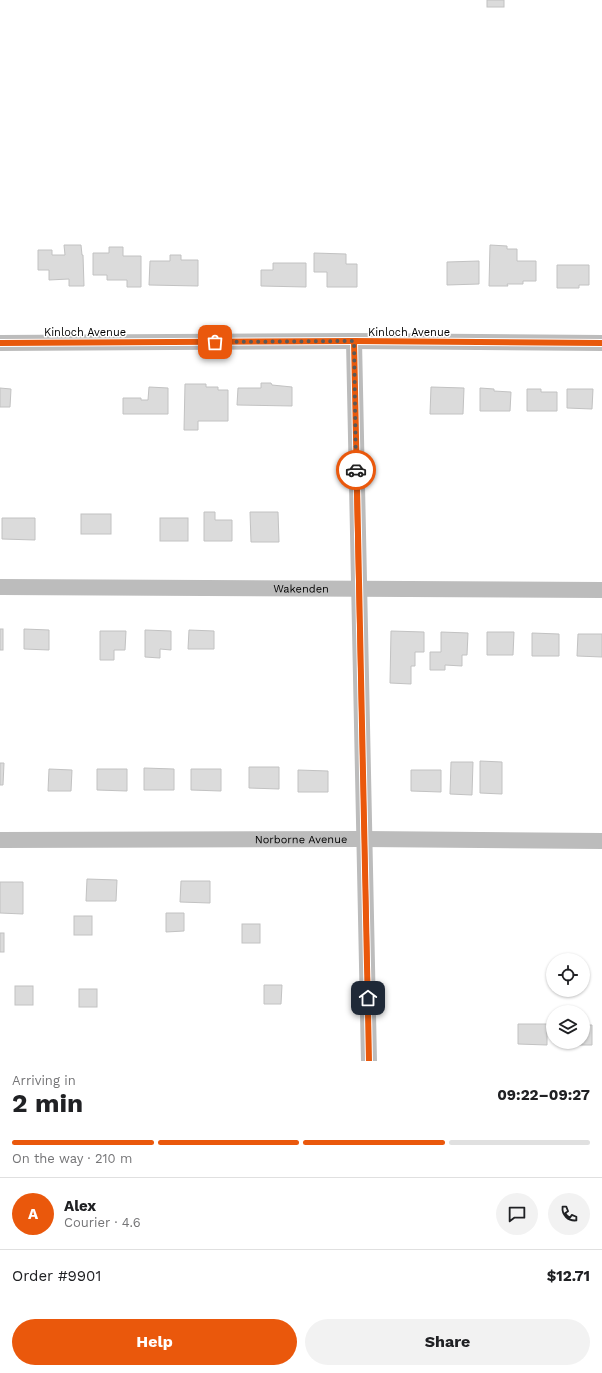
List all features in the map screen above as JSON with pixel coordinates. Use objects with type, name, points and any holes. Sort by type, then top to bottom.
[{"type":"street","name":"Kinloch Avenue","points":[[0,343],[354,341],[602,343]]},
{"type":"street","points":[[354,341],[369,1061]]},
{"type":"street","name":"Wakenden","points":[[0,587],[602,590]]},
{"type":"street","name":"Norborne Avenue","points":[[0,840],[364,839],[602,841]]},
{"type":"building","points":[[487,0],[504,0],[504,7],[487,7]]},
{"type":"building","points":[[64,245],[81,245],[83,255],[84,286],[69,286],[69,279],[49,280],[49,270],[38,270],[38,250],[52,250],[52,255],[65,255]]},
{"type":"building","points":[[490,245],[507,246],[507,249],[517,249],[517,261],[536,261],[536,281],[523,281],[523,284],[507,284],[508,286],[489,286]]},
{"type":"building","points":[[109,247],[123,247],[123,256],[141,256],[141,287],[127,287],[127,280],[107,280],[107,275],[93,275],[93,253],[109,253]]},
{"type":"building","points":[[314,253],[346,254],[346,264],[357,264],[357,287],[327,287],[327,272],[314,272]]},
{"type":"building","points":[[170,255],[181,255],[181,260],[198,260],[198,286],[149,285],[150,261],[170,261]]},
{"type":"building","points":[[479,261],[479,284],[447,285],[447,262]]},
{"type":"building","points":[[273,263],[306,263],[306,287],[261,286],[261,270],[273,270]]},
{"type":"building","points":[[557,265],[589,265],[589,285],[579,285],[579,288],[557,288]]},
{"type":"building","points":[[261,383],[271,383],[272,385],[292,387],[292,406],[237,405],[238,388],[261,388]]},
{"type":"building","points":[[185,384],[206,384],[206,387],[218,387],[218,390],[228,390],[228,421],[198,421],[198,430],[184,430]]},
{"type":"building","points":[[149,387],[168,388],[168,414],[123,414],[123,398],[141,398],[141,400],[148,400]]},
{"type":"building","points":[[431,387],[464,388],[463,414],[430,414]]},
{"type":"building","points":[[0,388],[11,389],[10,407],[0,407]]},
{"type":"building","points":[[480,388],[511,392],[510,411],[480,411]]},
{"type":"building","points":[[527,389],[541,389],[541,392],[557,392],[557,411],[527,411]]},
{"type":"building","points":[[567,389],[593,389],[592,409],[567,408]]},
{"type":"building","points":[[204,512],[215,512],[215,520],[232,520],[232,541],[204,541]]},
{"type":"building","points":[[250,512],[278,512],[279,542],[251,542]]},
{"type":"building","points":[[81,514],[111,514],[111,534],[81,534]]},
{"type":"building","points":[[2,518],[35,518],[35,540],[2,539]]},
{"type":"building","points":[[160,518],[188,518],[188,541],[160,541]]},
{"type":"building","points":[[0,629],[3,629],[3,650],[0,650]]},
{"type":"building","points":[[24,629],[49,630],[49,650],[24,649]]},
{"type":"building","points":[[145,630],[171,631],[171,650],[160,649],[160,658],[145,657]]},
{"type":"building","points":[[189,630],[214,631],[214,649],[188,649]]},
{"type":"building","points":[[100,631],[126,631],[125,650],[114,650],[114,660],[100,660]]},
{"type":"building","points":[[391,631],[424,632],[424,652],[415,652],[415,666],[411,666],[411,684],[390,683]]},
{"type":"building","points":[[441,632],[468,633],[467,655],[462,655],[462,666],[445,665],[445,670],[430,670],[430,652],[441,652]]},
{"type":"building","points":[[487,632],[514,632],[513,655],[487,655]]},
{"type":"building","points":[[532,633],[559,634],[559,656],[532,656]]},
{"type":"building","points":[[578,634],[602,634],[602,657],[577,656]]},
{"type":"building","points":[[480,761],[502,762],[502,794],[480,793]]},
{"type":"building","points":[[451,762],[473,762],[472,795],[450,794]]},
{"type":"building","points":[[0,763],[4,763],[3,785],[0,785]]},
{"type":"building","points":[[249,767],[279,767],[279,789],[249,788]]},
{"type":"building","points":[[144,768],[174,769],[174,790],[144,790]]},
{"type":"building","points":[[49,769],[72,770],[71,791],[48,791]]},
{"type":"building","points":[[97,769],[127,769],[127,791],[97,790]]},
{"type":"building","points":[[191,769],[221,769],[221,791],[191,790]]},
{"type":"building","points":[[298,770],[328,771],[328,792],[298,792]]},
{"type":"building","points":[[411,770],[441,770],[441,792],[411,791]]},
{"type":"building","points":[[87,879],[117,880],[116,901],[86,901]]},
{"type":"building","points":[[181,881],[210,881],[210,903],[180,902]]},
{"type":"building","points":[[0,882],[23,882],[23,914],[0,913]]},
{"type":"building","points":[[166,913],[184,913],[184,931],[166,932]]},
{"type":"building","points":[[74,916],[92,916],[92,935],[74,935]]},
{"type":"building","points":[[242,924],[260,924],[260,943],[242,943]]},
{"type":"building","points":[[0,933],[4,933],[4,952],[0,952]]},
{"type":"building","points":[[264,985],[282,985],[281,1004],[264,1004]]},
{"type":"building","points":[[15,986],[33,986],[33,1005],[15,1005]]},
{"type":"building","points":[[79,989],[97,989],[97,1007],[79,1007]]},
{"type":"building","points":[[518,1024],[546,1024],[546,1045],[518,1044]]},
{"type":"building","points":[[590,1025],[592,1025],[592,1045],[590,1045]]},
{"type":"cycle path","points":[[354,341],[369,1061]]},
{"type":"cycle path","points":[[0,343],[354,341],[602,343]]},
{"type":"way so far","points":[[215,342],[354,341],[356,470]]},
{"type":"route","points":[[356,470],[368,998]]}]
